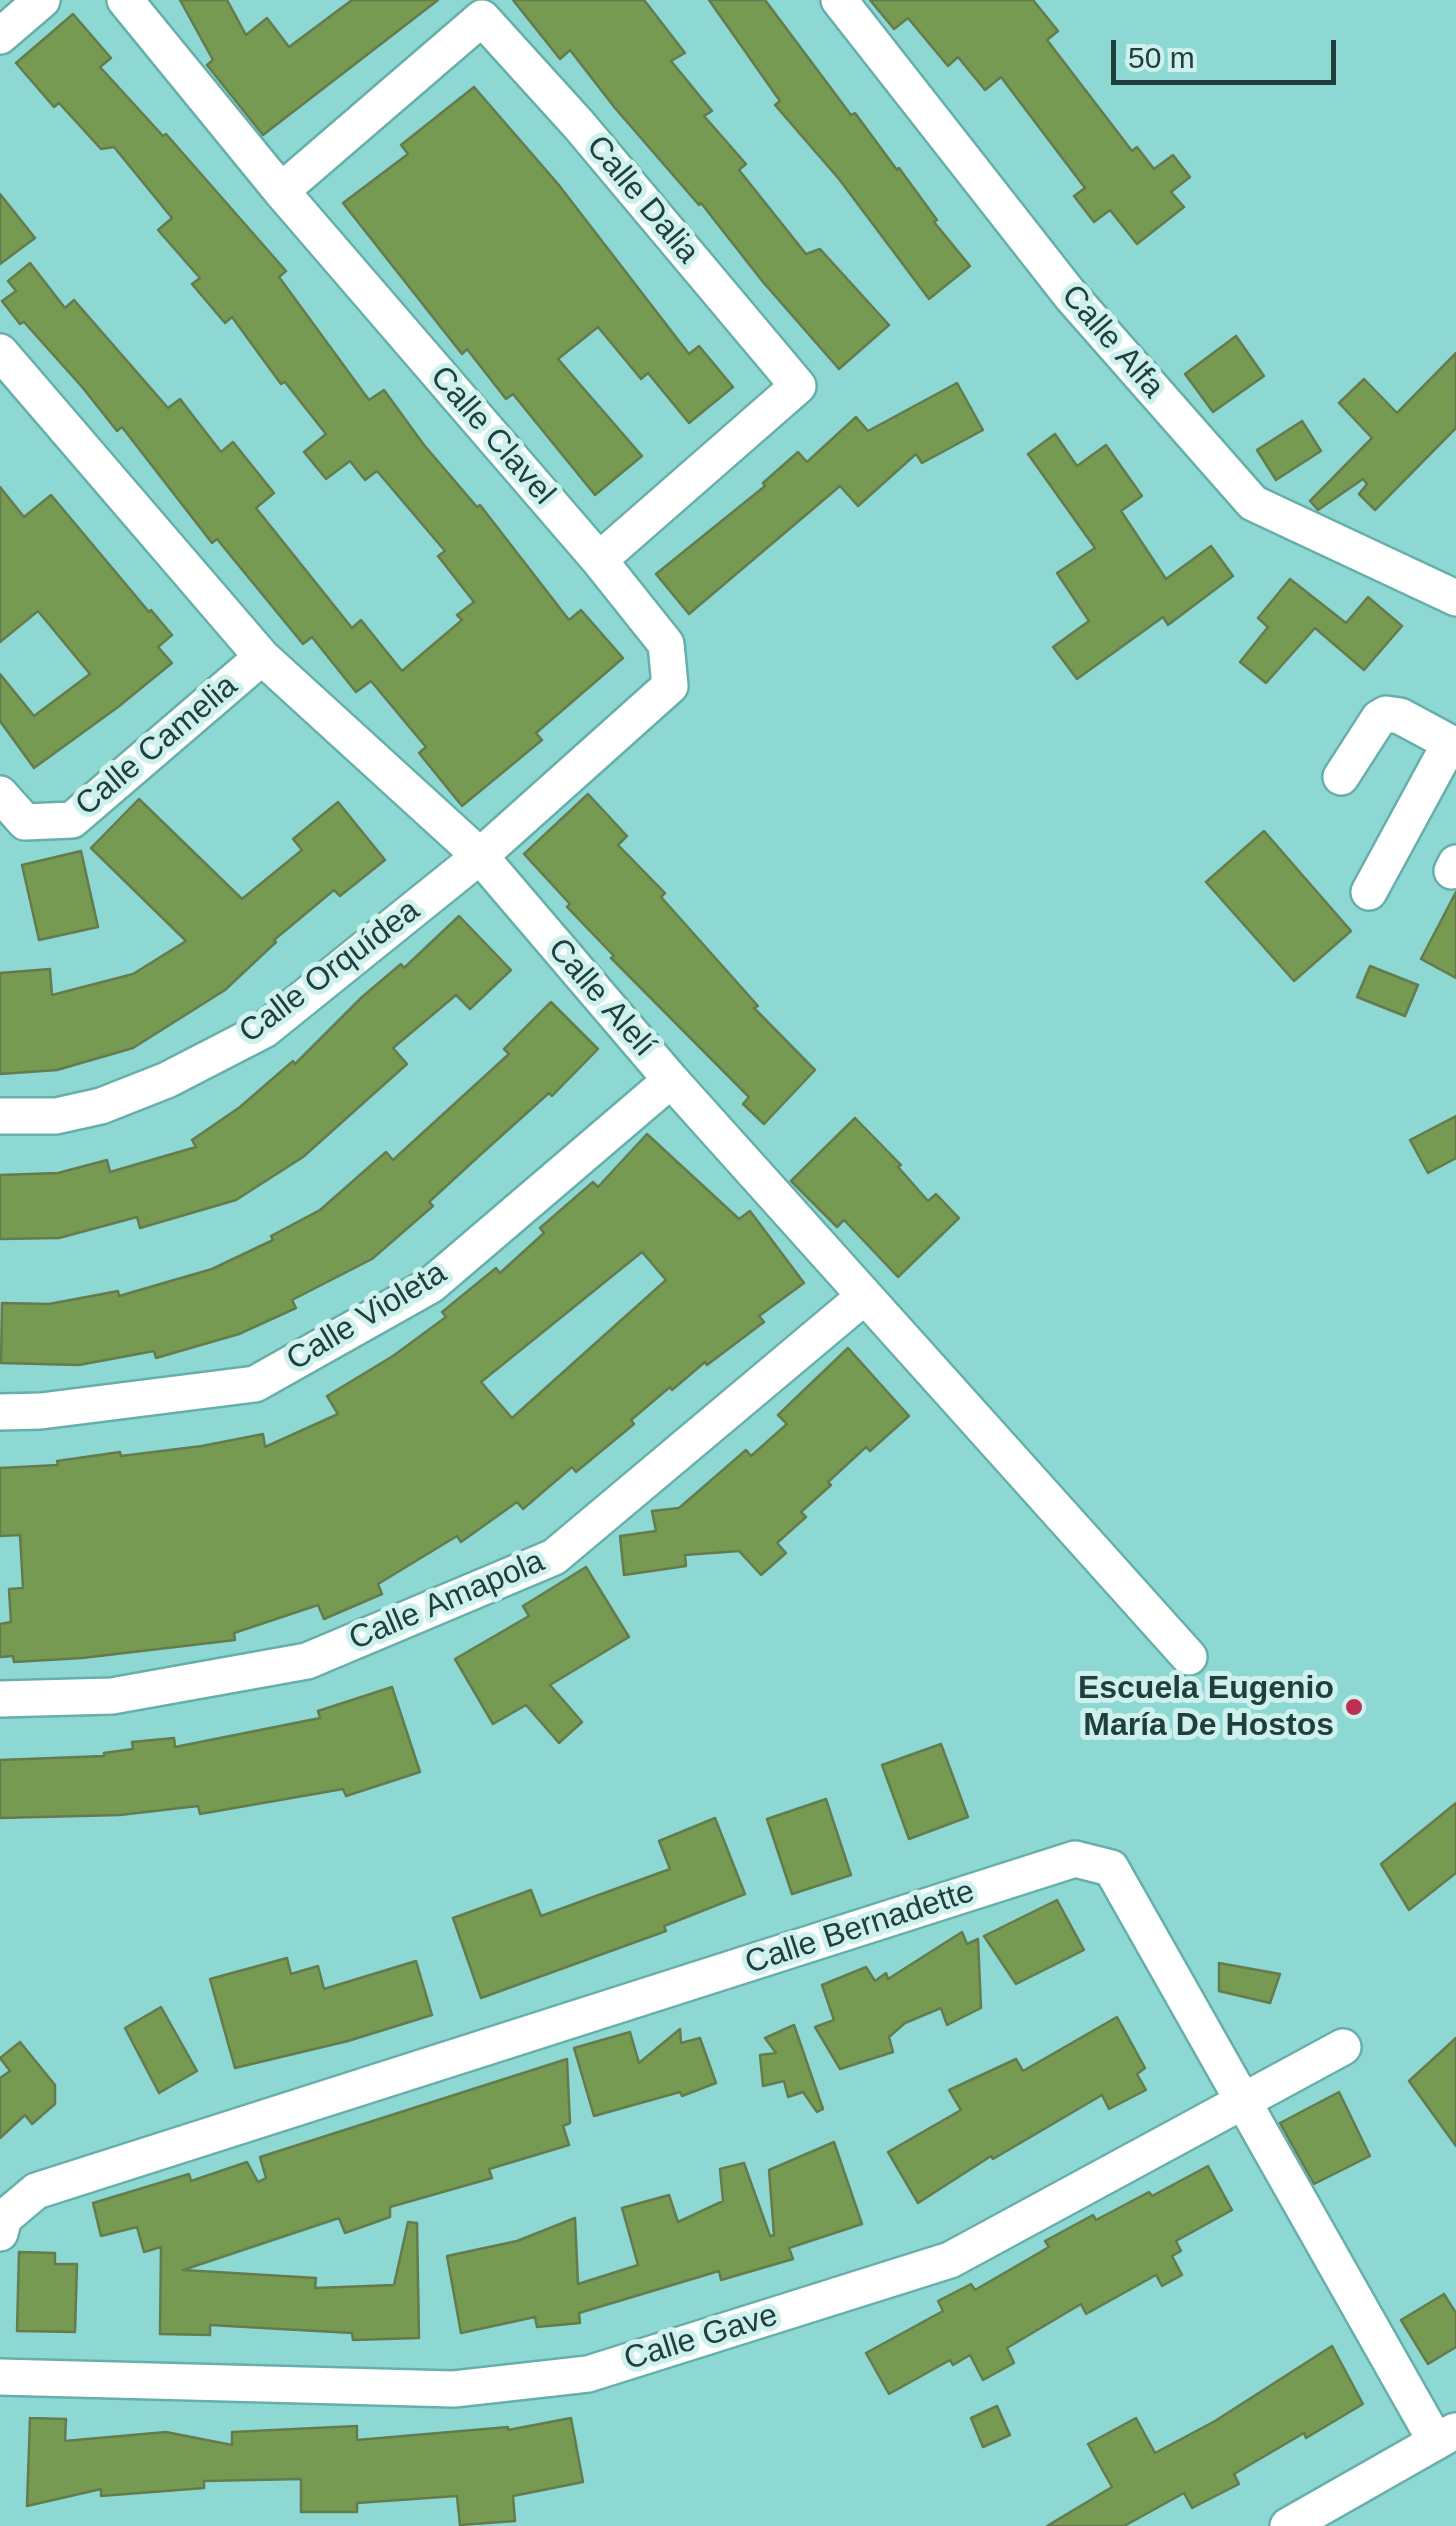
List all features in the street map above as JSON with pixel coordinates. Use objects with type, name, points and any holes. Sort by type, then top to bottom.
[{"type":"street","points":[[0,36],[42,0]]},
{"type":"street","name":"Calle Clavel","points":[[125,0],[280,191],[599,560],[666,644],[670,686],[480,856]]},
{"type":"street","name":"Calle Alfa","points":[[839,0],[1071,296],[1253,503],[1456,598]]},
{"type":"street","name":"Calle Dalia","points":[[280,191],[482,18],[580,126],[798,386],[599,560]]},
{"type":"street","name":"Calle Alelí","points":[[0,352],[262,657],[480,856],[672,1080],[1190,1657]]},
{"type":"street","name":"Calle Camelia","points":[[0,794],[24,822],[72,820],[262,657]]},
{"type":"street","points":[[1341,776],[1379,718],[1386,714],[1400,716],[1453,744],[1369,892]]},
{"type":"street","name":"Calle Orquídea","points":[[0,1116],[56,1116],[101,1106],[167,1080],[264,1030],[480,856]]},
{"type":"street","name":"Calle Violeta","points":[[0,1412],[41,1411],[255,1384],[431,1284],[672,1080]]},
{"type":"street","name":"Calle Amapola","points":[[0,1699],[112,1696],[306,1661],[554,1557],[864,1296]]},
{"type":"street","name":"Calle Bernadette","points":[[0,2234],[4,2218],[36,2191],[1075,1858],[1111,1868],[1245,2102],[1446,2436]]},
{"type":"street","name":"Calle Gave","points":[[0,2377],[454,2389],[588,2374],[950,2260],[1343,2047]]},
{"type":"street","points":[[1288,2526],[1446,2436]]},
{"type":"building","points":[[180,0],[227,0],[246,35],[267,18],[289,47],[352,0],[438,0],[263,135],[207,65],[213,60]]},
{"type":"building","points":[[513,0],[644,0],[685,53],[671,61],[712,111],[704,116],[746,164],[739,170],[806,254],[820,249],[889,325],[839,369],[570,50],[560,59]]},
{"type":"building","points":[[709,0],[765,0],[851,115],[855,113],[899,168],[937,220],[934,222],[970,266],[929,299],[839,179],[775,105],[780,101]]},
{"type":"building","points":[[870,0],[1033,0],[1058,31],[1047,40],[1132,151],[1137,147],[1154,169],[1173,155],[1190,177],[1171,192],[1184,207],[1137,244],[1110,210],[1094,222],[1074,196],[1085,188],[1001,77],[985,90],[958,57],[948,66],[908,18],[894,29]]},
{"type":"building","points":[[73,14],[111,58],[100,67],[163,136],[166,134],[286,271],[279,277],[369,400],[384,390],[424,445],[477,507],[480,505],[569,620],[581,610],[623,658],[536,733],[542,740],[462,806],[419,753],[426,747],[371,681],[356,692],[312,637],[303,644],[217,539],[212,543],[122,427],[117,431],[83,388],[2,301],[16,291],[8,281],[30,263],[65,308],[74,300],[168,408],[180,399],[221,452],[233,442],[274,493],[256,508],[352,628],[361,620],[402,671],[462,620],[457,615],[474,602],[438,556],[445,551],[377,471],[365,480],[350,461],[326,479],[304,452],[326,434],[285,382],[281,384],[232,317],[225,323],[192,284],[200,278],[158,230],[172,218],[114,147],[101,149],[59,103],[54,107],[16,63]]},
{"type":"building","points":[[474,87],[558,184],[689,354],[699,346],[733,387],[689,423],[648,373],[641,379],[598,327],[558,359],[642,456],[595,495],[513,394],[506,399],[467,349],[462,354],[343,203],[408,154],[401,145]]},
{"type":"building","points":[[0,194],[35,238],[0,264]]},
{"type":"building","points":[[1236,336],[1264,376],[1213,412],[1185,374]]},
{"type":"building","points":[[1456,353],[1456,428],[1375,510],[1359,494],[1367,484],[1363,479],[1318,510],[1310,501],[1372,438],[1339,403],[1364,379],[1397,413]]},
{"type":"building","points":[[957,383],[983,430],[922,463],[916,454],[858,506],[840,486],[689,614],[656,574],[765,486],[763,483],[798,452],[807,462],[856,417],[868,431]]},
{"type":"building","points":[[1302,421],[1321,451],[1276,480],[1257,450]]},
{"type":"building","points":[[1055,434],[1077,466],[1106,445],[1142,496],[1121,511],[1166,579],[1211,546],[1233,576],[1168,625],[1163,617],[1077,679],[1053,647],[1089,621],[1057,573],[1095,548],[1028,454]]},
{"type":"building","points":[[0,487],[24,517],[51,495],[172,635],[158,647],[172,663],[34,768],[0,721],[0,674],[34,716],[90,674],[38,611],[0,642]]},
{"type":"building","points":[[1290,579],[1346,623],[1368,597],[1402,626],[1364,670],[1315,628],[1266,683],[1240,662],[1268,627],[1258,618]]},
{"type":"building","points":[[588,794],[627,836],[618,845],[665,893],[661,897],[758,1006],[754,1008],[815,1070],[764,1124],[743,1104],[749,1097],[611,958],[614,956],[524,854]]},
{"type":"building","points":[[139,799],[242,899],[302,850],[293,839],[338,802],[385,860],[340,896],[334,890],[274,940],[225,990],[133,1048],[57,1070],[0,1074],[0,973],[50,969],[52,995],[133,974],[186,941],[91,848]]},
{"type":"building","points":[[1264,831],[1351,931],[1294,981],[1206,882]]},
{"type":"building","points":[[81,851],[98,927],[39,940],[22,865]]},
{"type":"building","points":[[1456,892],[1456,978],[1421,959]]},
{"type":"building","points":[[459,916],[511,970],[470,1009],[456,995],[393,1048],[407,1064],[303,1157],[236,1200],[140,1228],[137,1217],[59,1238],[0,1239],[0,1175],[58,1173],[107,1160],[110,1172],[196,1147],[192,1140],[240,1107],[293,1061],[295,1064],[362,997],[401,964],[404,968]]},
{"type":"building","points":[[1370,966],[1418,985],[1405,1016],[1357,997]]},
{"type":"building","points":[[551,1002],[598,1049],[552,1096],[549,1093],[479,1156],[429,1202],[433,1206],[372,1259],[292,1300],[296,1308],[239,1334],[156,1358],[154,1351],[79,1365],[1,1363],[2,1303],[49,1304],[118,1291],[119,1296],[212,1269],[273,1240],[271,1236],[320,1210],[386,1152],[393,1160],[509,1054],[504,1049]]},
{"type":"building","points":[[1456,1116],[1456,1158],[1428,1173],[1410,1140]]},
{"type":"building","points":[[855,1118],[901,1165],[898,1167],[928,1201],[936,1194],[959,1218],[898,1277],[844,1220],[837,1227],[791,1181]]},
{"type":"building","points":[[647,1134],[739,1219],[750,1211],[804,1283],[759,1316],[764,1322],[672,1390],[670,1387],[631,1420],[634,1424],[576,1472],[572,1467],[523,1509],[517,1502],[461,1542],[457,1536],[378,1584],[382,1594],[324,1619],[318,1605],[234,1633],[235,1640],[82,1658],[14,1662],[13,1656],[0,1657],[0,1624],[11,1622],[9,1589],[23,1588],[20,1535],[0,1536],[0,1468],[58,1465],[57,1461],[202,1446],[263,1434],[265,1447],[338,1414],[327,1396],[393,1356],[446,1317],[442,1312],[496,1268],[500,1273],[544,1233],[540,1228],[593,1182],[598,1187]],"holes":[[[642,1252],[666,1280],[512,1418],[481,1382]]]},
{"type":"building","points":[[848,1348],[909,1416],[870,1451],[866,1447],[801,1512],[806,1517],[777,1543],[786,1553],[761,1575],[739,1551],[685,1555],[686,1566],[624,1575],[620,1536],[656,1531],[652,1511],[679,1508],[746,1450],[751,1456],[787,1424],[778,1415]]},
{"type":"building","points":[[586,1567],[629,1637],[550,1685],[582,1722],[559,1743],[526,1705],[493,1724],[455,1659],[529,1616],[523,1606]]},
{"type":"building","points":[[392,1687],[420,1772],[346,1796],[343,1789],[200,1814],[198,1806],[120,1815],[0,1818],[0,1760],[104,1756],[133,1749],[132,1742],[174,1738],[175,1747],[320,1718],[318,1711]]},
{"type":"building","points":[[941,1744],[968,1817],[909,1839],[882,1765]]},
{"type":"building","points":[[826,1799],[851,1875],[792,1894],[767,1819]]},
{"type":"building","points":[[1456,1803],[1456,1873],[1409,1910],[1381,1864]]},
{"type":"building","points":[[715,1818],[745,1894],[664,1926],[666,1931],[481,1998],[453,1918],[531,1890],[541,1916],[670,1869],[659,1841]]},
{"type":"building","points":[[1057,1900],[1084,1950],[1016,1984],[984,1936]]},
{"type":"building","points":[[962,1932],[967,1944],[978,1939],[981,2008],[947,2025],[941,2008],[905,2023],[889,2037],[893,2052],[840,2069],[815,2027],[834,2020],[822,1985],[866,1967],[875,1981],[886,1973],[888,1979]]},
{"type":"building","points":[[287,1958],[291,1974],[318,1966],[324,1989],[416,1961],[432,2015],[348,2041],[235,2068],[210,1979]]},
{"type":"building","points":[[1219,1963],[1280,1974],[1270,2003],[1219,1991]]},
{"type":"building","points":[[161,2007],[197,2071],[159,2093],[125,2028]]},
{"type":"building","points":[[1117,2017],[1145,2068],[1137,2074],[1146,2090],[1109,2109],[1102,2095],[993,2159],[991,2156],[918,2203],[888,2152],[961,2110],[949,2090],[1016,2059],[1023,2071]]},
{"type":"building","points":[[794,2025],[823,2109],[817,2112],[803,2092],[788,2097],[784,2081],[763,2086],[760,2055],[776,2053],[765,2038]]},
{"type":"building","points":[[680,2029],[681,2043],[700,2038],[716,2083],[682,2096],[680,2092],[594,2116],[574,2048],[630,2032],[639,2063]]},
{"type":"building","points":[[1456,2038],[1456,2146],[1409,2081]]},
{"type":"building","points":[[20,2042],[55,2085],[55,2104],[32,2124],[25,2115],[0,2138],[0,2078],[10,2071],[0,2058]]},
{"type":"building","points":[[567,2059],[570,2123],[563,2126],[569,2145],[489,2169],[492,2178],[390,2207],[390,2217],[345,2233],[339,2218],[183,2270],[316,2278],[315,2288],[394,2285],[408,2222],[417,2223],[419,2338],[353,2340],[352,2333],[210,2325],[210,2335],[160,2334],[161,2247],[144,2252],[137,2227],[101,2236],[93,2203],[189,2174],[191,2181],[247,2162],[258,2182],[266,2178],[260,2157]]},
{"type":"building","points":[[1339,2092],[1370,2156],[1314,2184],[1280,2123]]},
{"type":"building","points":[[834,2142],[862,2224],[789,2248],[793,2259],[721,2280],[719,2271],[579,2313],[580,2323],[537,2327],[535,2317],[461,2333],[447,2256],[517,2241],[575,2218],[578,2284],[638,2265],[622,2208],[669,2195],[678,2222],[723,2201],[720,2169],[744,2163],[770,2236],[774,2235],[769,2170]]},
{"type":"building","points":[[1208,2166],[1232,2210],[1176,2241],[1181,2251],[1172,2256],[1182,2275],[1162,2286],[1156,2275],[1086,2314],[1081,2304],[1007,2348],[1014,2363],[983,2380],[970,2355],[953,2365],[950,2360],[889,2394],[866,2353],[943,2311],[938,2301],[971,2284],[975,2290],[1049,2247],[1045,2241],[1093,2215],[1096,2220]]},
{"type":"building","points":[[19,2252],[55,2253],[55,2264],[77,2264],[75,2332],[17,2331]]},
{"type":"building","points":[[1444,2294],[1456,2313],[1456,2347],[1428,2364],[1401,2320]]},
{"type":"building","points":[[1332,2346],[1363,2404],[1234,2474],[1239,2484],[1192,2508],[1184,2493],[1124,2526],[1047,2526],[1112,2487],[1088,2444],[1136,2418],[1155,2453],[1215,2421]]},
{"type":"building","points":[[997,2406],[1010,2435],[983,2447],[971,2418]]},
{"type":"building","points":[[30,2418],[66,2419],[65,2441],[166,2432],[232,2445],[232,2432],[357,2426],[357,2440],[508,2430],[571,2418],[583,2482],[513,2496],[515,2521],[460,2525],[457,2496],[357,2503],[357,2512],[301,2512],[301,2479],[204,2481],[204,2488],[101,2496],[101,2489],[27,2506]]},
{"type":"place","name":"Escuela Eugenio María De Hostos","points":[[1354,1707]]}]
